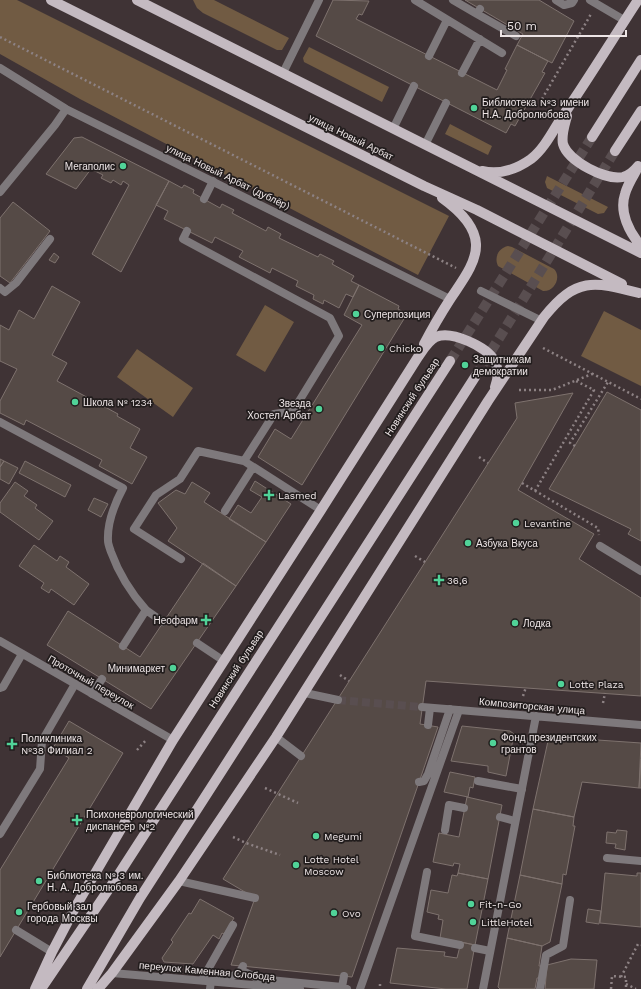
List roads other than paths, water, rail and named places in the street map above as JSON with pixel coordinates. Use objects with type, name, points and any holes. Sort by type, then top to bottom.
[{"type":"main road","name":"улица Новый Арбат","points":[[51,0],[424,186],[477,210],[640,294]]},
{"type":"main road","points":[[137,0],[641,253]]},
{"type":"main road","points":[[465,165],[489,172],[505,171],[520,166],[532,158],[542,148],[569,108],[638,0]]},
{"type":"main road","points":[[592,137],[641,60]]},
{"type":"main road","points":[[569,108],[562,138],[569,154],[581,163],[606,176],[613,177],[629,174],[640,164]]},
{"type":"main road","points":[[615,151],[641,110]]},
{"type":"main road","points":[[640,164],[625,193],[623,207],[628,226],[641,246]]},
{"type":"main road","points":[[35,989],[76,906],[173,740],[418,357],[432,327],[472,261],[476,245],[475,237],[463,216],[447,202],[424,186]]},
{"type":"main road","points":[[98,989],[112,973],[179,881],[276,737],[488,401],[553,306],[564,295],[576,288],[586,285],[598,284],[612,286],[640,294]]},
{"type":"main road","points":[[418,357],[435,337],[441,335],[455,336],[484,350],[492,357],[498,370],[496,387],[488,401]]},
{"type":"main road","name":"Новинский бульвар","points":[[41,989],[115,880],[450,361]]},
{"type":"main road","points":[[87,989],[140,898],[475,377]]},
{"type":"street","points":[[283,73],[320,0]]},
{"type":"street","points":[[415,0],[502,53]]},
{"type":"street","points":[[453,0],[479,12],[516,36]]},
{"type":"street","points":[[556,0],[564,5],[572,3],[574,0]]},
{"type":"street","points":[[594,2],[624,20]]},
{"type":"street","points":[[429,56],[447,20]]},
{"type":"street","points":[[462,73],[480,39]]},
{"type":"street","name":"улица Новый Арбат (дублёр)","points":[[0,68],[66,109],[450,299]]},
{"type":"street","points":[[393,129],[414,86]]},
{"type":"street","points":[[425,145],[446,103]]},
{"type":"street","points":[[0,192],[66,109]]},
{"type":"street","points":[[204,199],[213,181]]},
{"type":"street","points":[[187,231],[183,239],[330,318],[339,336],[293,411],[274,414],[244,461]]},
{"type":"street","points":[[0,288],[5,292],[16,283],[50,238]]},
{"type":"street","points":[[481,291],[542,321]]},
{"type":"street","points":[[0,422],[123,488],[116,503],[110,523],[108,541],[116,568],[134,596],[146,610],[164,622]]},
{"type":"street","points":[[181,559],[134,529],[156,495],[180,479],[198,451],[244,461],[321,510]]},
{"type":"street","points":[[225,511],[254,466]]},
{"type":"street","points":[[600,546],[641,571]]},
{"type":"street","points":[[123,646],[146,610]]},
{"type":"street","name":"Проточный переулок","points":[[0,641],[173,740]]},
{"type":"street","points":[[197,643],[224,661]]},
{"type":"street","points":[[0,688],[3,687],[22,654]]},
{"type":"street","points":[[92,694],[102,679]]},
{"type":"street","points":[[0,834],[40,769],[42,741],[75,684]]},
{"type":"street","points":[[305,693],[338,700]]},
{"type":"street","name":"Композиторская улица","points":[[428,725],[426,708],[641,725]]},
{"type":"street","points":[[419,782],[424,780],[428,774],[450,709]]},
{"type":"street","points":[[360,989],[459,710]]},
{"type":"street","points":[[483,989],[536,716]]},
{"type":"street","points":[[276,737],[301,756]]},
{"type":"street","points":[[478,781],[522,789]]},
{"type":"street","points":[[445,830],[450,805],[464,808]]},
{"type":"street","points":[[500,817],[516,821]]},
{"type":"street","points":[[607,858],[641,861]]},
{"type":"street","points":[[427,872],[414,936],[460,946]]},
{"type":"street","points":[[179,881],[255,898]]},
{"type":"street","points":[[540,989],[546,955],[563,946],[570,900]]},
{"type":"street","points":[[202,980],[233,925]]},
{"type":"street","points":[[16,930],[52,952]]},
{"type":"street","points":[[475,948],[490,951]]},
{"type":"street","points":[[210,985],[232,976],[242,968],[259,978],[345,988],[344,976]]},
{"type":"street","name":"переулок Каменная Слобода","points":[[112,973],[202,980],[210,985],[300,989]]},
{"type":"tunnel","points":[[450,361],[592,137]]},
{"type":"tunnel","points":[[475,377],[615,151]]},
{"type":"tunnel","points":[[338,700],[422,707]]},
{"type":"place","name":"Библиотека №3 имени Н.А. Добролюбова","points":[[474,108]]},
{"type":"place","name":"Мегаполис","points":[[123,166]]},
{"type":"place","name":"Суперпозиция","points":[[356,314]]},
{"type":"place","name":"Chicko","points":[[381,348]]},
{"type":"place","name":"Защитникам демократии","points":[[465,365]]},
{"type":"place","name":"Школа № 1234","points":[[75,402]]},
{"type":"place","name":"Звезда Хостел Арбат","points":[[319,409]]},
{"type":"place","name":"Lasmed","points":[[269,495]]},
{"type":"place","name":"Levantine","points":[[516,523]]},
{"type":"place","name":"Азбука Вкуса","points":[[468,543]]},
{"type":"place","name":"36,6","points":[[439,580]]},
{"type":"place","name":"Неофарм","points":[[206,620]]},
{"type":"place","name":"Лодка","points":[[515,623]]},
{"type":"place","name":"Минимаркет","points":[[173,668]]},
{"type":"place","name":"Lotte Plaza","points":[[561,684]]},
{"type":"place","name":"Фонд президентских грантов","points":[[493,743]]},
{"type":"place","name":"Поликлиника №38 Филиал 2","points":[[12,744]]},
{"type":"place","name":"Психоневрологический диспансер №2","points":[[77,820]]},
{"type":"place","name":"Megumi","points":[[316,836]]},
{"type":"place","name":"Lotte Hotel Moscow","points":[[296,865]]},
{"type":"place","name":"Библиотека № 3 им. Н. А. Добролюбова","points":[[39,881]]},
{"type":"place","name":"Fit-n-Go","points":[[471,904]]},
{"type":"place","name":"Гербовый зал города Москвы","points":[[19,912]]},
{"type":"place","name":"Ovo","points":[[334,913]]},
{"type":"place","name":"LittleHotel","points":[[473,922]]}]
